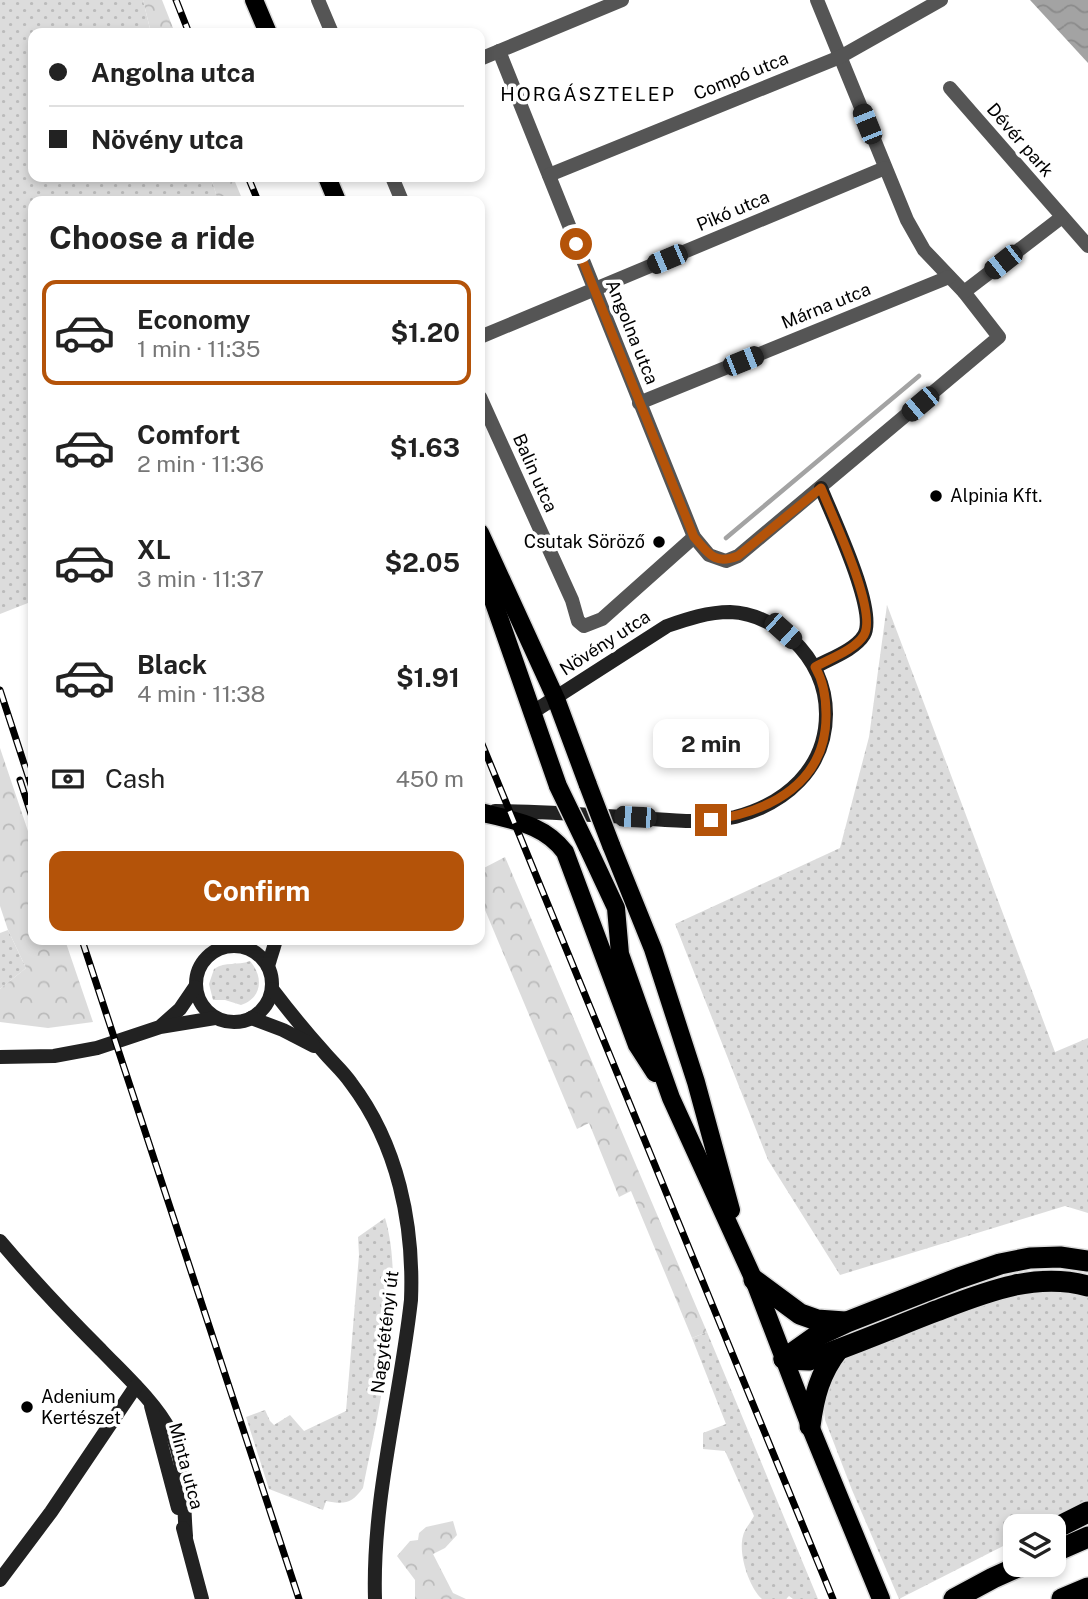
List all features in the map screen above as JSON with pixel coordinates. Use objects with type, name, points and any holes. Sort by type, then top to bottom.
[{"type":"highway","points":[[784,1359],[815,1337],[847,1322],[1000,1264],[1030,1258],[1060,1257],[1088,1261]]},
{"type":"highway","points":[[750,1272],[800,1314],[817,1320],[847,1322]]},
{"type":"highway","points":[[784,1359],[808,1360],[990,1291],[1023,1283],[1054,1280],[1088,1286]]},
{"type":"highway","points":[[810,1426],[814,1396],[821,1374],[838,1350]]},
{"type":"highway","points":[[1066,1523],[1088,1512]]},
{"type":"highway","points":[[1066,1547],[1088,1537]]},
{"type":"highway","points":[[954,1599],[1003,1562]]},
{"type":"highway","points":[[954,1599],[1003,1573]]},
{"type":"highway","points":[[1062,1599],[1088,1588]]},
{"type":"main road","points":[[254,0],[266,28]]},
{"type":"main road","points":[[815,667],[856,644],[867,626],[864,598],[821,488]]},
{"type":"main road","points":[[485,544],[556,699],[653,949],[696,1083],[750,1272]]},
{"type":"main road","points":[[485,578],[558,786],[616,908],[620,954],[671,1098],[750,1272],[881,1599]]},
{"type":"main road","name":"Növény utca","points":[[485,812],[531,811],[685,821],[733,817],[755,810],[793,789],[814,764],[822,745],[826,724],[824,690],[815,667],[799,646],[783,631],[766,621],[730,612],[690,618],[658,631],[533,712]]},
{"type":"main road","points":[[485,813],[549,834],[565,852],[636,1045],[671,1098]]},
{"type":"main road","points":[[238,945],[226,946],[208,956],[196,975],[198,999],[205,1010],[215,1018],[227,1022],[251,1018],[261,1011],[268,1001],[272,989],[268,966],[274,945]]},
{"type":"main road","points":[[251,945],[268,966]]},
{"type":"main road","points":[[160,1027],[180,1009],[195,987]]},
{"type":"main road","name":"Nagytétényi út","points":[[272,989],[352,1084],[372,1115],[397,1175],[410,1228],[413,1271],[411,1300],[380,1499],[375,1599]]},
{"type":"main road","points":[[0,1046],[31,1054],[54,1056],[97,1048],[160,1027],[215,1018]]},
{"type":"main road","name":"Nagytétényi út","points":[[251,1018],[283,1030],[322,1050]]},
{"type":"main road","points":[[0,1057],[31,1054]]},
{"type":"main road","points":[[0,1241],[52,1300],[135,1386],[51,1512],[0,1580]]},
{"type":"main road","name":"Minta utca","points":[[135,1386],[171,1433],[183,1489],[186,1536],[202,1599]]},
{"type":"street","points":[[318,0],[330,28]]},
{"type":"street","points":[[485,57],[622,0]]},
{"type":"street","points":[[817,0],[906,220],[923,250],[964,292],[999,337],[821,488]]},
{"type":"street","name":"Compó utca","points":[[549,175],[840,57],[941,0]]},
{"type":"street","name":"Angolna utca","points":[[499,51],[694,537],[716,559],[726,561],[738,556],[821,488]]},
{"type":"street","name":"Dévér park","points":[[950,88],[1088,246]]},
{"type":"street","name":"Pikó utca","points":[[485,335],[885,168]]},
{"type":"street","points":[[964,292],[1062,216]]},
{"type":"street","name":"Márna utca","points":[[639,403],[949,277]]},
{"type":"street","name":"Balin utca","points":[[485,408],[572,600],[578,621],[584,626],[602,619],[694,537]]},
{"type":"green space","points":[[0,0],[143,0],[150,28],[28,28],[28,182],[212,182],[217,196],[28,196],[28,603],[0,614]]},
{"type":"green space","points":[[143,0],[162,0],[173,28],[150,28]]},
{"type":"green space","points":[[212,182],[235,182],[241,196],[217,196]]},
{"type":"green space","points":[[887,605],[1055,1052],[1088,1038],[1088,1213],[1065,1206],[840,1275],[768,1160],[675,924],[840,848],[869,737]]},
{"type":"green space","points":[[0,748],[28,831],[28,945],[67,945],[93,1022],[48,1028],[0,1022],[0,989],[26,968],[0,906]]},
{"type":"green space","points":[[505,857],[707,1332],[692,1338],[631,1191],[619,1197],[589,1123],[577,1129],[485,910],[485,867]]},
{"type":"green space","points":[[8,930],[26,968],[0,989],[0,933]]},
{"type":"green space","points":[[250,961],[259,980],[257,992],[253,997],[241,1005],[225,1000],[213,1000],[209,984],[214,969]]},
{"type":"green space","points":[[385,1218],[391,1247],[392,1316],[382,1389],[363,1488],[348,1502],[326,1501],[323,1510],[269,1489],[246,1417],[265,1410],[274,1425],[290,1415],[304,1431],[346,1411],[359,1255],[358,1237]]},
{"type":"green space","points":[[1046,1289],[1088,1296],[1088,1503],[1066,1514],[1003,1514],[1003,1546],[899,1599],[825,1420],[822,1393],[833,1369],[848,1356],[1010,1296]]},
{"type":"green space","points":[[707,1332],[818,1599],[793,1599],[789,1596],[786,1599],[762,1599],[749,1579],[743,1561],[742,1543],[745,1531],[754,1516],[725,1451],[703,1449],[703,1433],[726,1424],[692,1338]]},
{"type":"green space","points":[[453,1521],[457,1535],[445,1548],[433,1554],[453,1593],[466,1599],[415,1599],[415,1580],[397,1556],[410,1541],[418,1540],[419,1533],[426,1527]]},
{"type":"water","points":[[1030,0],[1088,0],[1088,63]]},
{"type":"waterway","points":[[726,538],[919,376]]},
{"type":"railway","points":[[176,0],[187,28]]},
{"type":"railway","points":[[250,182],[256,196]]},
{"type":"railway","points":[[0,690],[28,776]]},
{"type":"railway","points":[[485,751],[833,1599]]},
{"type":"railway","points":[[20,780],[28,805]]},
{"type":"railway","points":[[84,945],[299,1599]]},
{"type":"place","name":"Alpinia Kft.","points":[[936,496]]},
{"type":"place","name":"Csutak Söröző","points":[[659,542]]},
{"type":"place","name":"Adenium Kertészet","points":[[27,1407]]},
{"type":"district","name":"HORGÁSZTELEP","points":[[588,94]]},
{"type":"route","points":[[576,244],[694,537],[709,555],[726,561],[738,556],[821,488],[864,598],[867,626],[863,636],[856,644],[815,667],[824,690],[826,724],[822,745],[814,764],[793,789],[773,802],[733,817],[711,820]]}]
